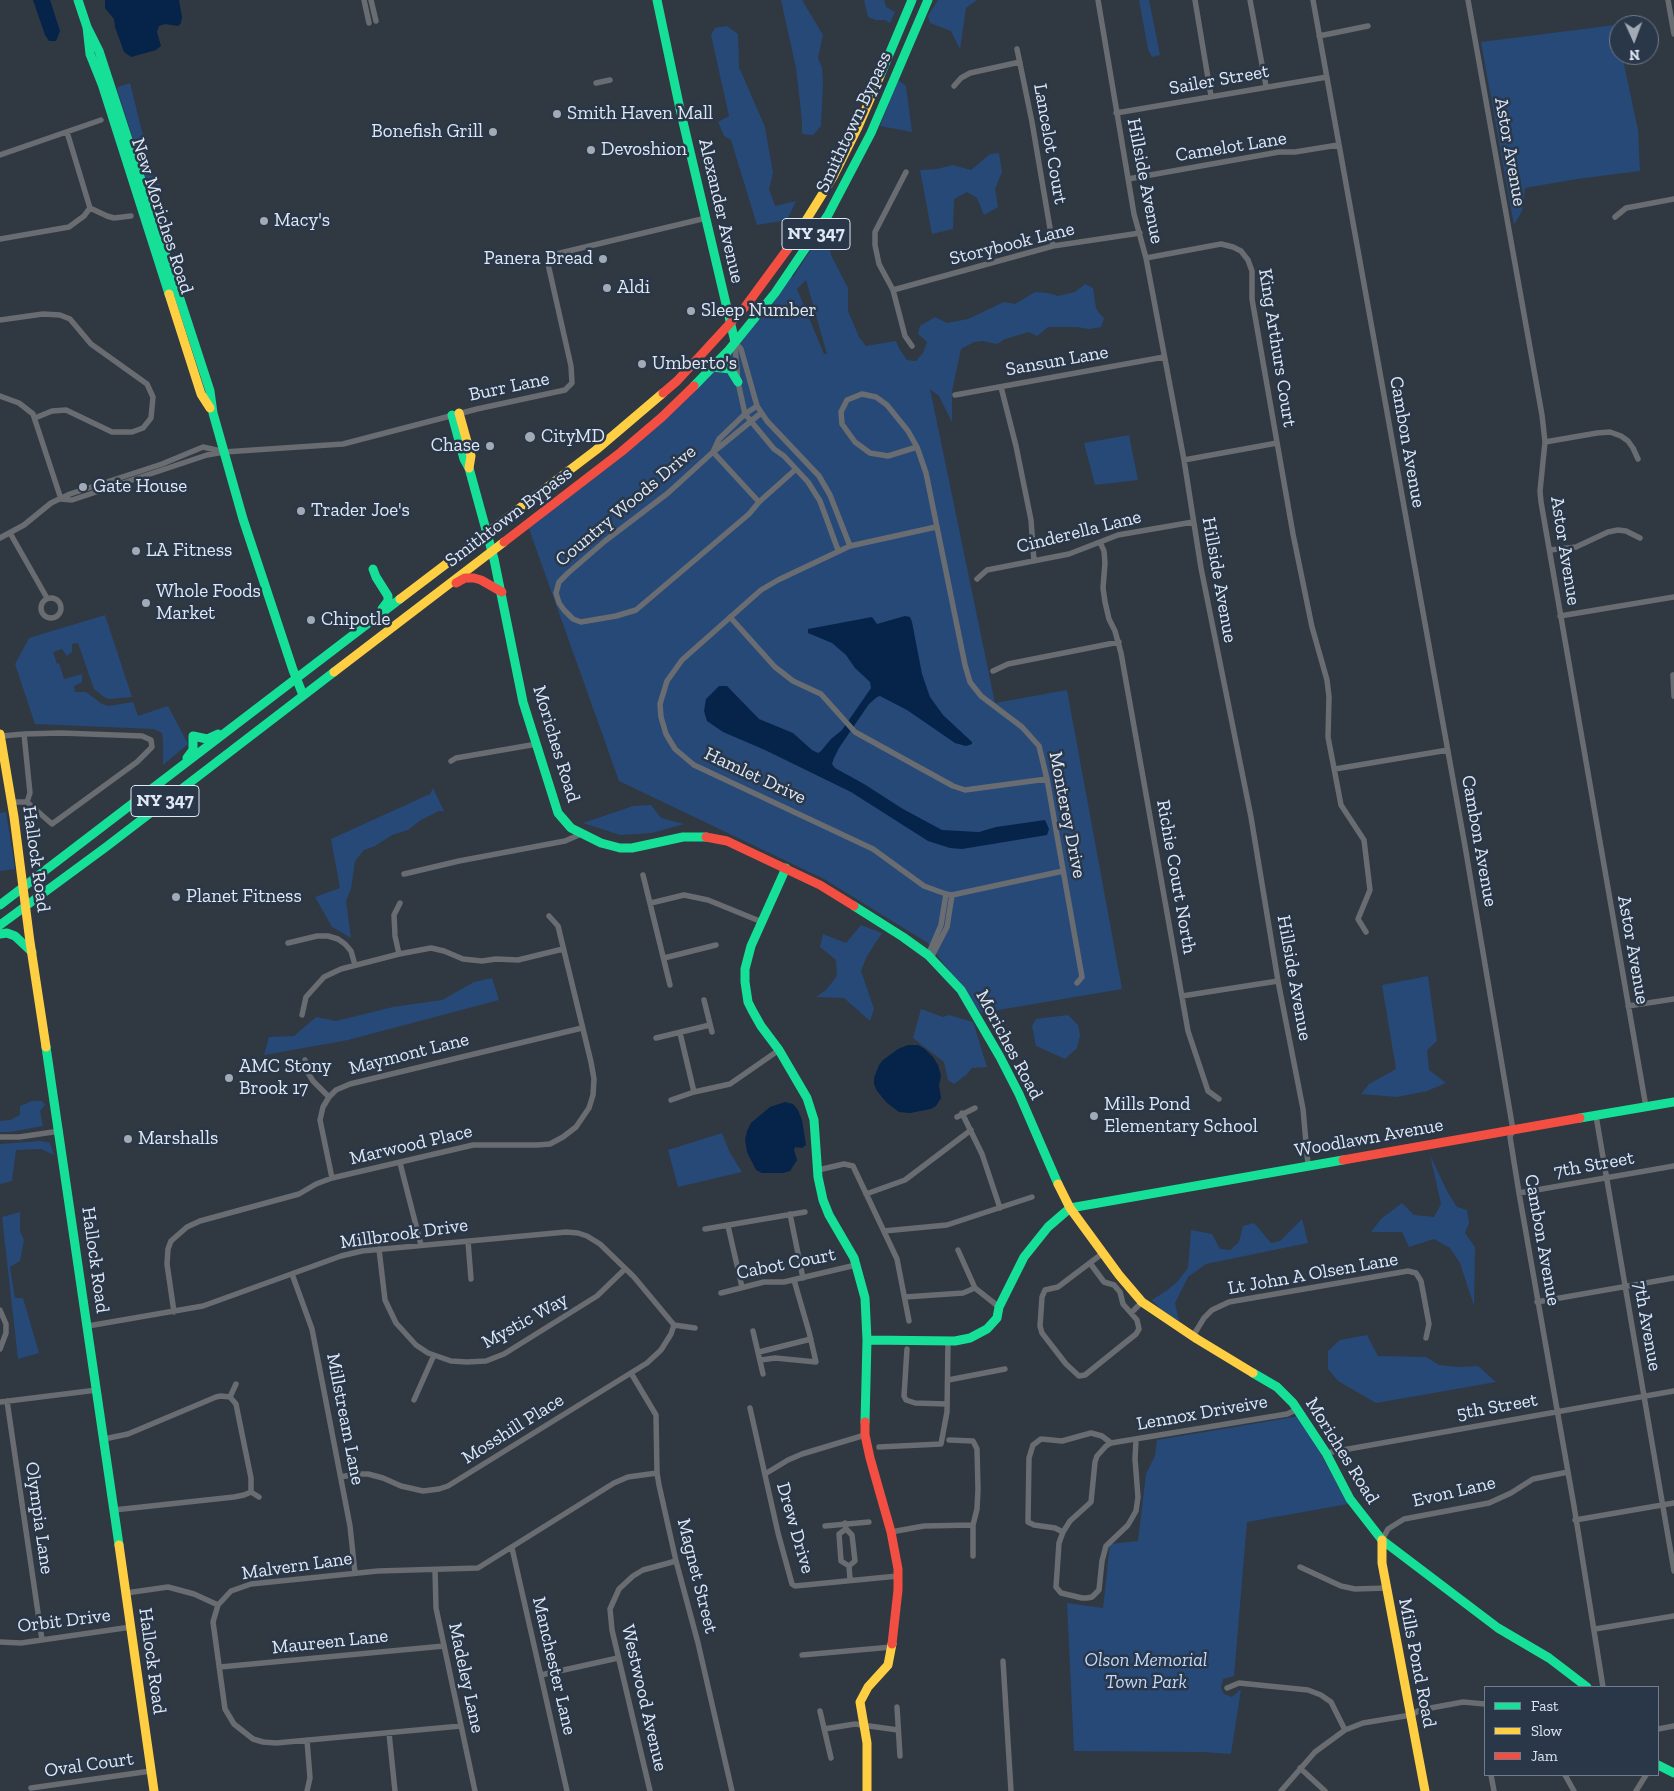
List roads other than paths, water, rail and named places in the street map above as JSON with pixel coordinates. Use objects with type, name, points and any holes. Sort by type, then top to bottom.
[{"type":"main road","name":"New Moriches Road","points":[[78,0],[86,27],[99,51],[126,131],[210,391],[213,413],[243,519],[303,695]]},
{"type":"main road","name":"Alexander Avenue","points":[[657,0],[680,109],[735,342]]},
{"type":"main road","name":"Smithtown Bypass","points":[[0,905],[487,533],[640,414],[677,381],[731,324],[784,255],[833,177],[866,110],[912,0]]},
{"type":"main road","name":"Smithtown Bypass","points":[[0,925],[635,441],[677,403],[713,367],[764,307],[818,231],[871,133],[928,0]]},
{"type":"main road","points":[[713,367],[730,369],[738,382]]},
{"type":"main road","name":"Moriches Road","points":[[456,414],[464,459],[469,468],[502,592],[523,702],[558,813],[570,828],[601,843],[620,848],[632,848],[683,837],[702,836],[727,840],[786,868],[844,900],[903,937],[929,956],[961,990],[1001,1059],[1019,1094],[1070,1208],[1142,1302],[1156,1313],[1277,1387],[1298,1409],[1326,1453],[1350,1499],[1382,1540],[1498,1628],[1549,1658],[1586,1686]]},
{"type":"main road","points":[[377,617],[389,598],[386,590],[376,578],[373,569],[395,592],[413,590]]},
{"type":"main road","points":[[439,591],[471,577],[481,580],[502,592]]},
{"type":"main road","points":[[173,773],[192,752],[193,736],[208,739],[233,727]]},
{"type":"main road","name":"Hallock Road","points":[[1,735],[3,763],[12,802],[32,952],[60,1130],[154,1791]]},
{"type":"main road","points":[[786,868],[747,957],[744,982],[748,1002],[752,1010],[802,1088],[811,1110],[816,1132],[818,1170],[823,1200],[856,1265],[866,1298],[865,1435],[891,1532],[897,1558],[898,1576],[892,1647],[888,1665],[868,1687],[860,1702],[867,1755],[867,1791]]},
{"type":"main road","points":[[0,934],[7,933],[15,936],[32,952]]},
{"type":"main road","name":"Woodlawn Avenue","points":[[1070,1208],[1674,1102]]},
{"type":"main road","points":[[867,1340],[948,1342],[970,1338],[987,1329],[997,1318],[999,1307],[1029,1250],[1048,1227],[1070,1208]]},
{"type":"main road","name":"Mills Pond Road","points":[[1382,1540],[1382,1563],[1386,1588],[1425,1791]]},
{"type":"main road","points":[[1659,1766],[1674,1773]]},
{"type":"street","points":[[364,0],[373,22],[371,0]]},
{"type":"street","name":"Hillside Avenue","points":[[1098,0],[1134,214],[1146,258],[1184,460],[1218,661],[1251,817],[1278,981],[1303,1109],[1308,1165]]},
{"type":"street","points":[[1195,0],[1211,96]]},
{"type":"street","points":[[1250,0],[1266,86]]},
{"type":"street","name":"Cambon Avenue","points":[[1312,0],[1448,750],[1513,1130],[1510,1138],[1537,1302],[1604,1686]]},
{"type":"street","name":"Astor Avenue","points":[[1468,0],[1542,414],[1545,442],[1540,491],[1646,1107]]},
{"type":"street","points":[[1668,0],[1674,34]]},
{"type":"street","points":[[1319,36],[1368,26]]},
{"type":"street","name":"Lancelot Court","points":[[1016,49],[1054,246]]},
{"type":"street","points":[[954,86],[961,78],[970,73],[1020,62]]},
{"type":"street","name":"Sailer Street","points":[[1116,113],[1327,77]]},
{"type":"street","points":[[596,83],[610,80]]},
{"type":"street","points":[[0,155],[101,120]]},
{"type":"street","points":[[67,132],[90,208]]},
{"type":"street","name":"Camelot Lane","points":[[1128,179],[1279,152],[1295,152],[1338,145]]},
{"type":"street","points":[[906,172],[875,232],[875,245],[879,264],[893,290],[905,336],[912,346]]},
{"type":"street","points":[[1615,218],[1626,208],[1674,199]]},
{"type":"street","points":[[90,208],[114,218],[131,216]]},
{"type":"street","points":[[0,238],[69,226],[84,216],[90,208]]},
{"type":"street","name":"Burr Lane","points":[[61,499],[72,500],[224,452],[343,444],[456,414],[565,390],[572,384],[571,366],[548,264],[552,255],[706,218]]},
{"type":"street","name":"Storybook Lane","points":[[893,290],[1054,246],[1140,233]]},
{"type":"street","name":"King Arthurs Court","points":[[1146,258],[1221,244],[1233,247],[1241,252],[1248,260],[1252,270],[1252,299],[1296,548],[1312,626],[1327,680],[1328,737],[1341,805],[1364,840],[1370,890],[1358,919],[1366,932]]},
{"type":"street","points":[[0,320],[43,314],[60,315],[70,319],[91,344],[147,384],[153,397],[151,418],[143,428],[132,432],[112,432],[66,410],[52,411],[35,418]]},
{"type":"street","points":[[735,342],[738,382],[745,414],[774,449],[784,456],[808,482],[821,505],[838,550]]},
{"type":"street","points":[[735,342],[741,349],[757,406],[761,413],[819,476],[832,500],[850,546]]},
{"type":"street","name":"Sansun Lane","points":[[955,395],[1164,357]]},
{"type":"street","points":[[1001,387],[1032,520],[1034,561]]},
{"type":"street","name":"Monterey Drive","points":[[917,447],[888,456],[870,453],[855,442],[842,424],[841,412],[847,400],[862,394],[876,397],[887,405],[908,431],[917,447],[926,473],[970,682],[981,696],[1022,727],[1039,746],[1047,779],[1082,977],[1077,983]]},
{"type":"street","points":[[0,396],[19,403],[33,414],[61,499],[51,503],[24,525],[0,538]]},
{"type":"street","name":"Country Woods Drive","points":[[713,452],[719,439],[745,414],[757,406]]},
{"type":"street","name":"Country Woods Drive","points":[[761,413],[750,420],[668,493],[605,541],[559,582],[556,593],[559,603],[573,619],[581,622],[616,616],[636,610],[749,514],[758,502],[796,469]]},
{"type":"street","points":[[1545,442],[1610,432],[1628,441],[1638,460]]},
{"type":"street","points":[[1184,460],[1277,444]]},
{"type":"street","name":"Country Woods Drive","points":[[713,452],[758,502]]},
{"type":"street","points":[[821,505],[832,500]]},
{"type":"street","name":"Cinderella Lane","points":[[977,579],[987,570],[1069,554],[1118,535],[1193,522]]},
{"type":"street","name":"Hamlet Drive","points":[[936,527],[838,550],[761,590],[682,660],[666,681],[660,704],[661,717],[666,734],[676,750],[694,765],[873,849],[924,886],[949,895]]},
{"type":"street","points":[[1550,550],[1576,547],[1608,532],[1618,530],[1626,531],[1640,538]]},
{"type":"street","points":[[10,533],[47,598]]},
{"type":"street","points":[[993,671],[1008,664],[1119,642],[1109,619],[1105,602],[1103,588],[1104,551],[1100,542]]},
{"type":"street","points":[[1560,616],[1674,596]]},
{"type":"street","points":[[730,617],[775,667],[793,681],[822,694],[855,732],[953,786],[965,790],[1047,779]]},
{"type":"street","name":"Richie Court North","points":[[1119,642],[1188,1031],[1208,1091],[1219,1099]]},
{"type":"street","points":[[1673,674],[1674,696]]},
{"type":"street","points":[[1,735],[61,733],[142,736],[151,740],[152,747],[137,762],[52,824],[27,802],[12,802]]},
{"type":"street","points":[[24,734],[30,793],[27,802]]},
{"type":"street","points":[[450,761],[456,758],[537,744]]},
{"type":"street","points":[[1335,769],[1448,750]]},
{"type":"street","points":[[404,874],[458,860],[565,841],[581,834]]},
{"type":"street","points":[[929,956],[947,927],[949,895],[1063,871]]},
{"type":"street","points":[[643,875],[670,985]]},
{"type":"street","points":[[651,904],[684,895],[708,900],[762,922]]},
{"type":"street","points":[[399,954],[395,936],[394,915],[400,903]]},
{"type":"street","name":"Marwood Place","points":[[174,1312],[167,1256],[171,1241],[182,1230],[200,1221],[299,1194],[316,1184],[332,1178],[473,1145],[550,1144],[576,1127],[586,1114],[593,1095],[594,1079],[558,926],[549,916]]},
{"type":"street","points":[[288,943],[317,936],[333,938],[345,944],[350,951],[355,965]]},
{"type":"street","points":[[664,958],[716,945]]},
{"type":"street","points":[[302,1015],[306,997],[319,981],[335,971],[355,965],[431,948],[463,959],[482,961],[496,959],[518,960],[563,949]]},
{"type":"street","points":[[1182,996],[1278,981]]},
{"type":"street","points":[[1628,1006],[1674,999]]},
{"type":"street","points":[[704,1000],[712,1032]]},
{"type":"street","points":[[656,1038],[710,1025]]},
{"type":"street","name":"Maymont Lane","points":[[329,1097],[336,1090],[350,1084],[582,1028]]},
{"type":"street","points":[[680,1032],[694,1092]]},
{"type":"street","points":[[671,1100],[694,1092],[730,1084],[779,1050]]},
{"type":"street","points":[[305,1060],[313,1081],[329,1097],[320,1120],[332,1178]]},
{"type":"street","points":[[975,1108],[960,1115],[971,1130],[982,1154],[1000,1208]]},
{"type":"street","name":"7th Avenue","points":[[1596,1116],[1674,1571]]},
{"type":"street","points":[[0,1137],[19,1137],[60,1130]]},
{"type":"street","points":[[866,1194],[899,1184],[913,1176],[971,1130]]},
{"type":"street","points":[[400,1163],[421,1245]]},
{"type":"street","points":[[818,1170],[844,1164],[853,1166],[897,1259],[908,1321]]},
{"type":"street","name":"7th Street","points":[[1519,1193],[1674,1166]]},
{"type":"street","points":[[884,1231],[947,1225],[1032,1197]]},
{"type":"street","points":[[705,1229],[805,1212]]},
{"type":"street","points":[[790,1214],[803,1278]]},
{"type":"street","points":[[728,1226],[742,1287]]},
{"type":"street","name":"Millbrook Drive","points":[[88,1326],[203,1306],[341,1256],[379,1249],[566,1232],[588,1236],[600,1244],[625,1269],[674,1325]]},
{"type":"street","points":[[468,1241],[471,1279]]},
{"type":"street","name":"Mystic Way","points":[[379,1249],[385,1300],[400,1329],[416,1345],[434,1355],[451,1361],[486,1361],[496,1358],[537,1335],[597,1296],[625,1269]]},
{"type":"street","points":[[958,1250],[975,1288],[999,1307]]},
{"type":"street","points":[[1090,1263],[1104,1282],[1114,1285],[1120,1292],[1123,1304],[1139,1325],[1136,1334],[1085,1375],[1077,1375],[1042,1333],[1040,1326],[1042,1297],[1045,1290],[1058,1288],[1090,1263],[1103,1253]]},
{"type":"street","name":"Cabot Court","points":[[721,1293],[764,1282],[777,1283],[794,1280],[856,1265]]},
{"type":"street","name":"Lt John A Olsen Lane","points":[[1193,1336],[1204,1318],[1212,1310],[1229,1302],[1408,1272],[1416,1273],[1421,1281],[1429,1324],[1426,1338]]},
{"type":"street","name":"Millstream Lane","points":[[292,1274],[312,1329],[353,1542],[355,1573]]},
{"type":"street","points":[[1537,1302],[1674,1278]]},
{"type":"street","points":[[761,1360],[775,1358],[816,1362],[794,1280]]},
{"type":"street","points":[[905,1298],[963,1293],[975,1288]]},
{"type":"street","points":[[1131,1313],[1142,1302]]},
{"type":"street","points":[[0,1310],[6,1324],[6,1333],[0,1349]]},
{"type":"street","points":[[674,1325],[695,1328]]},
{"type":"street","name":"Mosshill Place","points":[[341,1476],[368,1474],[416,1491],[439,1489],[456,1482],[631,1373],[662,1350],[674,1325]]},
{"type":"street","points":[[753,1330],[764,1374]]},
{"type":"street","points":[[759,1352],[811,1339]]},
{"type":"street","points":[[879,1447],[941,1444],[948,1404],[948,1342]]},
{"type":"street","points":[[907,1348],[904,1396],[906,1400],[915,1403],[948,1404]]},
{"type":"street","points":[[414,1400],[434,1355]]},
{"type":"street","points":[[948,1380],[1005,1369]]},
{"type":"street","name":"Magnet Street","points":[[631,1373],[656,1415],[657,1473],[676,1562],[698,1643],[732,1791]]},
{"type":"street","points":[[230,1397],[236,1384]]},
{"type":"street","points":[[3,1402],[97,1390]]},
{"type":"street","name":"5th Street","points":[[1326,1453],[1674,1391]]},
{"type":"street","points":[[104,1439],[128,1434],[216,1397],[230,1397],[236,1404],[252,1482],[251,1492]]},
{"type":"street","name":"Olympia Lane","points":[[3,1402],[42,1640]]},
{"type":"street","name":"Drew Drive","points":[[750,1408],[778,1533],[792,1584],[795,1586],[850,1579],[898,1576]]},
{"type":"street","name":"Lennox Driveive","points":[[1110,1443],[1287,1414],[1298,1409]]},
{"type":"street","points":[[1063,1532],[1049,1526],[1031,1524],[1027,1518],[1029,1458],[1033,1445],[1041,1439],[1062,1441],[1091,1433],[1102,1436],[1110,1443],[1097,1456],[1092,1502],[1070,1521],[1063,1532],[1058,1550],[1056,1587],[1060,1593],[1082,1598],[1092,1597],[1099,1590],[1102,1561],[1106,1546],[1128,1525],[1136,1511],[1138,1498],[1135,1459],[1136,1440]]},
{"type":"street","points":[[765,1474],[802,1454],[865,1435]]},
{"type":"street","points":[[949,1440],[973,1441],[977,1449],[978,1489],[977,1509],[972,1525],[973,1556]]},
{"type":"street","name":"Evon Lane","points":[[1382,1540],[1388,1529],[1404,1519],[1489,1503],[1533,1479],[1568,1472]]},
{"type":"street","name":"Malvern Lane","points":[[218,1605],[231,1591],[251,1584],[399,1569],[478,1568],[614,1484],[628,1477],[657,1473]]},
{"type":"street","points":[[251,1492],[259,1497]]},
{"type":"street","points":[[114,1510],[234,1497],[251,1492]]},
{"type":"street","points":[[1575,1520],[1674,1503]]},
{"type":"street","points":[[826,1526],[845,1526],[869,1522]]},
{"type":"street","points":[[891,1532],[924,1526],[972,1525]]},
{"type":"street","points":[[845,1526],[839,1534],[841,1560],[849,1566],[850,1579]]},
{"type":"street","points":[[845,1526],[852,1535],[854,1561],[849,1566]]},
{"type":"street","name":"Manchester Lane","points":[[512,1548],[566,1791]]},
{"type":"street","name":"Westwood Avenue","points":[[650,1791],[618,1658],[610,1616],[612,1602],[625,1581],[643,1570],[676,1562]]},
{"type":"street","points":[[1300,1567],[1341,1586],[1355,1589],[1386,1588]]},
{"type":"street","name":"Madeley Lane","points":[[435,1570],[436,1608],[475,1791]]},
{"type":"street","points":[[126,1593],[168,1587],[194,1594],[218,1605],[212,1622],[225,1709],[234,1724],[247,1736],[263,1742],[307,1740],[461,1726]]},
{"type":"street","points":[[1595,1629],[1674,1616]]},
{"type":"street","name":"Orbit Drive","points":[[0,1642],[21,1643],[131,1628]]},
{"type":"street","name":"Maureen Lane","points":[[220,1667],[444,1646]]},
{"type":"street","points":[[802,1655],[892,1647]]},
{"type":"street","points":[[541,1676],[618,1658]]},
{"type":"street","points":[[1003,1661],[1011,1791]]},
{"type":"street","points":[[1227,1688],[1240,1683],[1308,1690],[1321,1695],[1330,1702],[1345,1730]]},
{"type":"street","points":[[1280,1791],[1315,1752],[1345,1730],[1363,1723],[1411,1715],[1420,1710],[1463,1702],[1484,1704]]},
{"type":"street","points":[[897,1707],[900,1756]]},
{"type":"street","points":[[820,1711],[831,1758]]},
{"type":"street","points":[[824,1729],[855,1724],[898,1730]]},
{"type":"street","points":[[1659,1729],[1674,1726]]},
{"type":"street","points":[[389,1733],[395,1791]]},
{"type":"street","points":[[307,1740],[310,1778],[307,1791]]},
{"type":"street","points":[[1300,1768],[1325,1791]]},
{"type":"street","name":"Oval Court","points":[[31,1788],[152,1771]]},
{"type":"street","points":[[1491,1776],[1494,1791]]},
{"type":"street","points":[[1566,1776],[1574,1791]]},
{"type":"street","points":[[1636,1791],[1645,1776]]},
{"type":"street","points":[[69,1783],[70,1791]]},
{"type":"place","name":"Smith Haven Mall","points":[[557,114]]},
{"type":"place","name":"Bonefish Grill","points":[[493,132]]},
{"type":"place","name":"Devoshion","points":[[591,150]]},
{"type":"place","name":"Macy's","points":[[264,221]]},
{"type":"place","name":"Panera Bread","points":[[603,259]]},
{"type":"place","name":"Aldi","points":[[607,288]]},
{"type":"place","name":"Sleep Number","points":[[691,311]]},
{"type":"place","name":"Umberto's","points":[[642,364]]},
{"type":"place","name":"CityMD","points":[[530,437]]},
{"type":"place","name":"Chase","points":[[490,446]]},
{"type":"place","name":"Gate House","points":[[83,487]]},
{"type":"place","name":"Trader Joe's","points":[[301,511]]},
{"type":"place","name":"LA Fitness","points":[[136,551]]},
{"type":"place","name":"Whole Foods Market","points":[[146,603]]},
{"type":"place","name":"Chipotle","points":[[311,620]]},
{"type":"place","name":"Planet Fitness","points":[[176,897]]},
{"type":"place","name":"AMC Stony Brook 17","points":[[229,1078]]},
{"type":"place","name":"Mills Pond Elementary School","points":[[1094,1116]]},
{"type":"place","name":"Marshalls","points":[[128,1139]]},
{"type":"park label","name":"Olson Memorial Town Park","points":[[1146,1672]]}]
